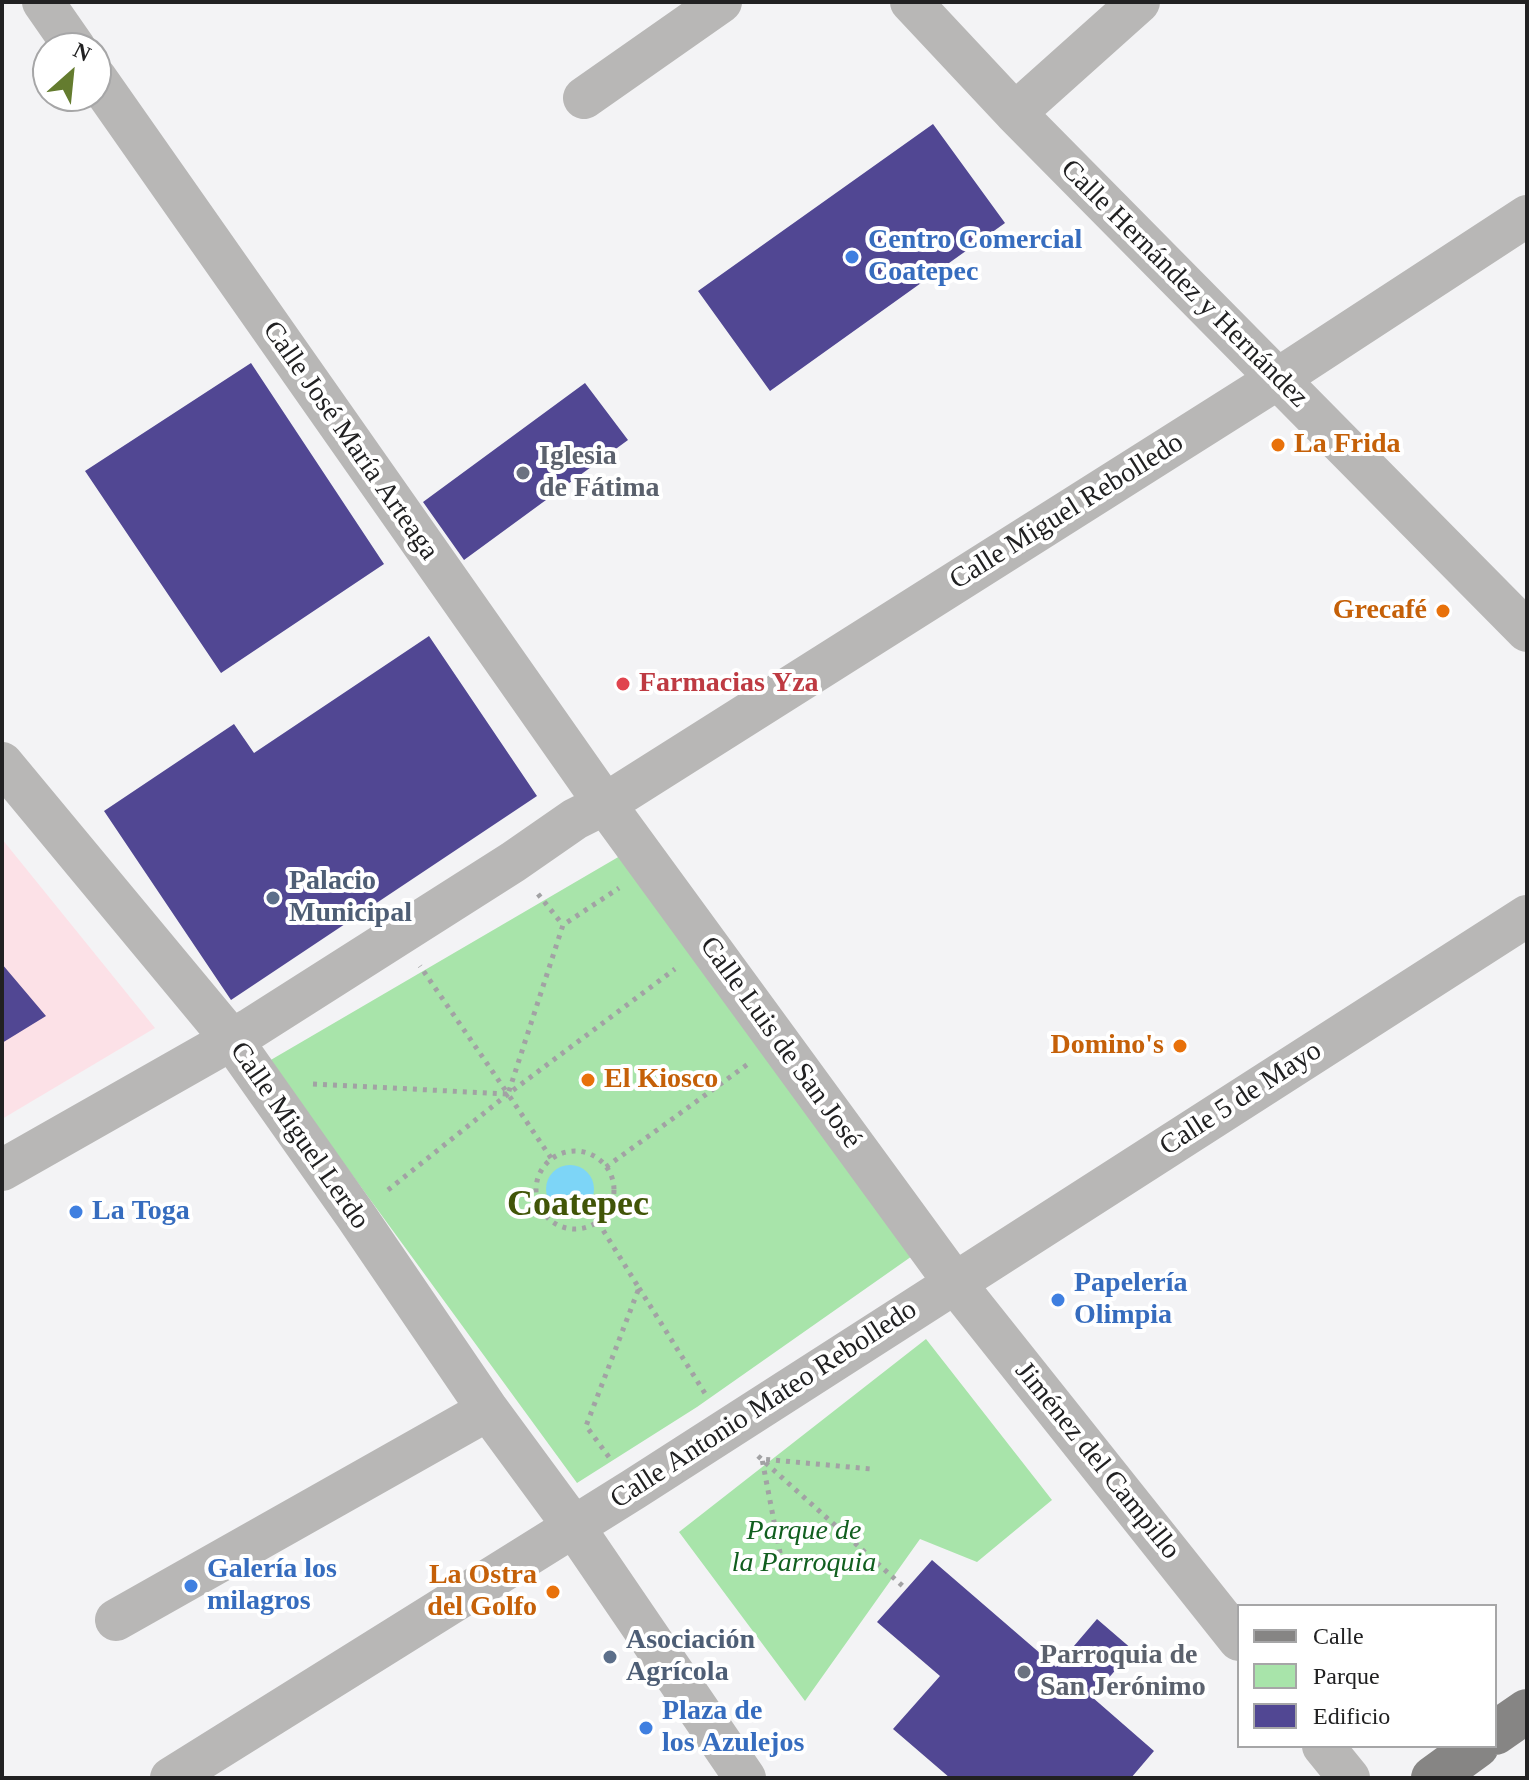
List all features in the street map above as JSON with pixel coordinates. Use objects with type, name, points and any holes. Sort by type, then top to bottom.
[{"type":"main road","points":[[1497,1732],[1527,1711]]},
{"type":"main road","points":[[1433,1778],[1474,1748]]},
{"type":"street","points":[[43,2],[64,32]]},
{"type":"street","points":[[584,98],[721,2]]},
{"type":"street","name":"Calle Hernández y Hernández","points":[[911,2],[1015,113],[1527,631]]},
{"type":"street","points":[[1015,113],[1139,2]]},
{"type":"street","name":"Calle José María Arteaga","points":[[112,101],[605,804]]},
{"type":"street","name":"Calle Miguel Rebolledo","points":[[2,1170],[232,1040],[513,862],[575,819],[605,804],[1279,378],[1527,216]]},
{"type":"street","name":"Calle Miguel Lerdo","points":[[2,763],[232,1040],[276,1100],[745,1778]]},
{"type":"street","name":"Calle Luis de San José","points":[[605,804],[954,1282]]},
{"type":"street","name":"Calle 5 de Mayo","points":[[954,1282],[1527,916]]},
{"type":"street","name":"Calle Antonio Mateo Rebolledo","points":[[171,1778],[634,1489],[954,1282]]},
{"type":"street","name":"Jiménez del Campillo","points":[[954,1282],[1237,1637]]},
{"type":"street","points":[[116,1620],[488,1410]]},
{"type":"street","points":[[1325,1748],[1349,1778]]},
{"type":"path","points":[[508,1094],[563,925],[651,867]]},
{"type":"path","points":[[398,935],[551,1158]]},
{"type":"path","points":[[356,1216],[508,1094],[707,944]]},
{"type":"path","points":[[606,1167],[779,1041]]},
{"type":"path","points":[[276,1100],[308,1083],[508,1094]]},
{"type":"path","points":[[581,1151],[595,1157],[606,1167],[613,1181],[613,1196],[608,1210],[598,1222],[584,1228],[569,1229],[554,1223],[543,1213],[537,1199],[536,1184],[541,1170],[551,1158],[565,1152],[581,1151]]},
{"type":"path","points":[[598,1222],[727,1429],[906,1589]]},
{"type":"path","points":[[634,1489],[586,1426],[639,1288]]},
{"type":"path","points":[[762,1459],[871,1469]]},
{"type":"path","points":[[762,1459],[782,1563]]},
{"type":"shaded area","points":[[2,839],[155,1028],[2,1119]]},
{"type":"green space","points":[[620,856],[915,1254],[697,1407],[577,1483],[269,1061]]},
{"type":"green space","name":"Parque de la Parroquia","points":[[926,1339],[1052,1500],[977,1562],[920,1539],[805,1701],[679,1532]]},
{"type":"water","points":[[570,1165],[587,1172],[594,1189],[587,1206],[570,1213],[553,1206],[546,1189],[553,1172]]},
{"type":"building","name":"Centro Comercial Coatepec","points":[[933,124],[1005,223],[770,391],[698,291]]},
{"type":"building","points":[[251,363],[384,564],[221,673],[85,471]]},
{"type":"building","name":"Iglesia de Fátima","points":[[585,383],[628,440],[464,560],[423,502]]},
{"type":"building","name":"Palacio Municipal","points":[[429,636],[537,796],[231,1000],[104,811],[234,724],[254,753]]},
{"type":"building","points":[[2,964],[46,1016],[2,1043]]},
{"type":"building","name":"Parroquia de San Jerónimo","points":[[932,1560],[1056,1667],[1097,1619],[1133,1650],[1092,1697],[1154,1751],[1131,1778],[950,1778],[893,1729],[940,1676],[877,1622]]},
{"type":"place","name":"Centro Comercial Coatepec","points":[[852,257]]},
{"type":"place","name":"La Frida","points":[[1278,445]]},
{"type":"place","name":"Iglesia de Fátima","points":[[523,473]]},
{"type":"place","name":"Grecafé","points":[[1443,611]]},
{"type":"place","name":"Farmacias Yza","points":[[623,684]]},
{"type":"place","name":"Palacio Municipal","points":[[273,898]]},
{"type":"place","name":"Domino's","points":[[1180,1046]]},
{"type":"place","name":"El Kiosco","points":[[588,1080]]},
{"type":"place","name":"La Toga","points":[[76,1212]]},
{"type":"place","name":"Papelería Olimpia","points":[[1058,1300]]},
{"type":"place","name":"Galería los milagros","points":[[191,1586]]},
{"type":"place","name":"La Ostra del Golfo","points":[[553,1592]]},
{"type":"place","name":"Asociación Agrícola","points":[[610,1657]]},
{"type":"place","name":"Parroquia de San Jerónimo","points":[[1024,1672]]},
{"type":"place","name":"Plaza de los Azulejos","points":[[646,1728]]},
{"type":"district","name":"Coatepec","points":[[578,1206]]}]
